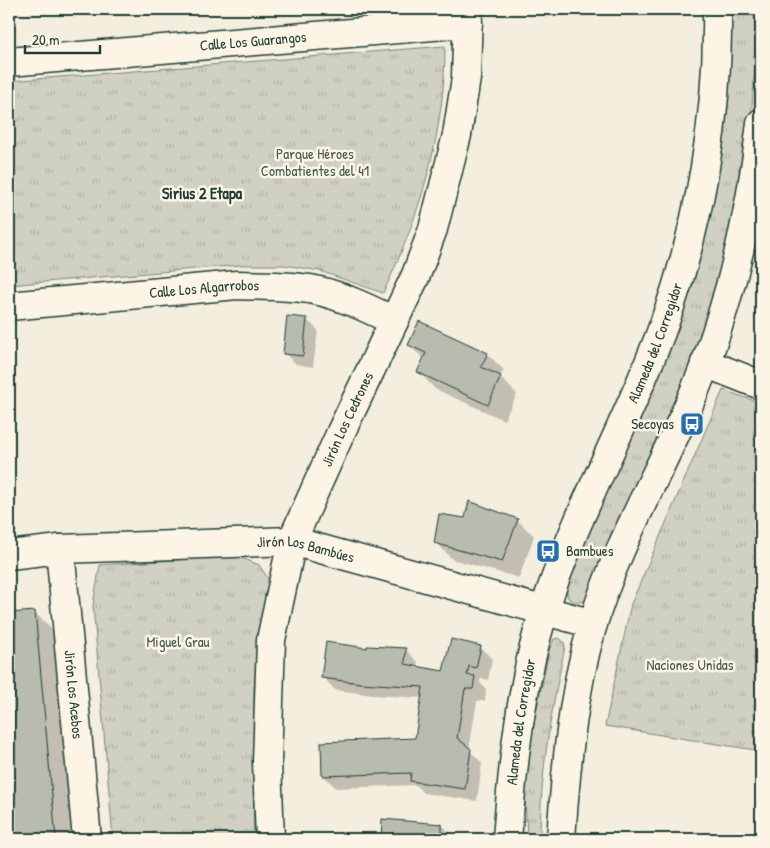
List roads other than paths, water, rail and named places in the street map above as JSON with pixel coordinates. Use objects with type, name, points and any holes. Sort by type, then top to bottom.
[{"type":"street","name":"Alameda del Corregidor","points":[[507,839],[517,737],[544,611],[564,555],[664,325],[684,261],[700,195],[710,130],[718,57],[717,9]]},
{"type":"street","name":"Calle Los Guarangos","points":[[9,62],[468,16]]},
{"type":"street","name":"Jirón Los Cedrones","points":[[270,839],[267,763],[271,640],[292,541],[394,321],[433,229],[444,192],[457,135],[466,78],[468,16]]},
{"type":"street","points":[[561,839],[572,711],[593,624],[645,496],[706,363],[740,252],[751,198],[761,124]]},
{"type":"street","name":"Calle Los Algarrobos","points":[[9,306],[238,285],[275,286],[314,290],[356,303],[394,321]]},
{"type":"street","points":[[706,363],[761,385]]},
{"type":"street","name":"Jirón Los Bambúes","points":[[9,555],[60,549],[292,541],[593,624]]},
{"type":"street","name":"Jirón Los Acebos","points":[[60,549],[87,839]]},
{"type":"place","name":"Secoyas","points":[[692,424]]},
{"type":"place","name":"Bambues","points":[[548,551]]},
{"type":"district","name":"Sirius 2 Etapa","points":[[202,193]]},
{"type":"park label","name":"Parque Héroes Combatientes del 41","points":[[315,162]]},
{"type":"park label","name":"Miguel Grau","points":[[178,642]]},
{"type":"park label","name":"Naciones Unidas","points":[[690,665]]}]
